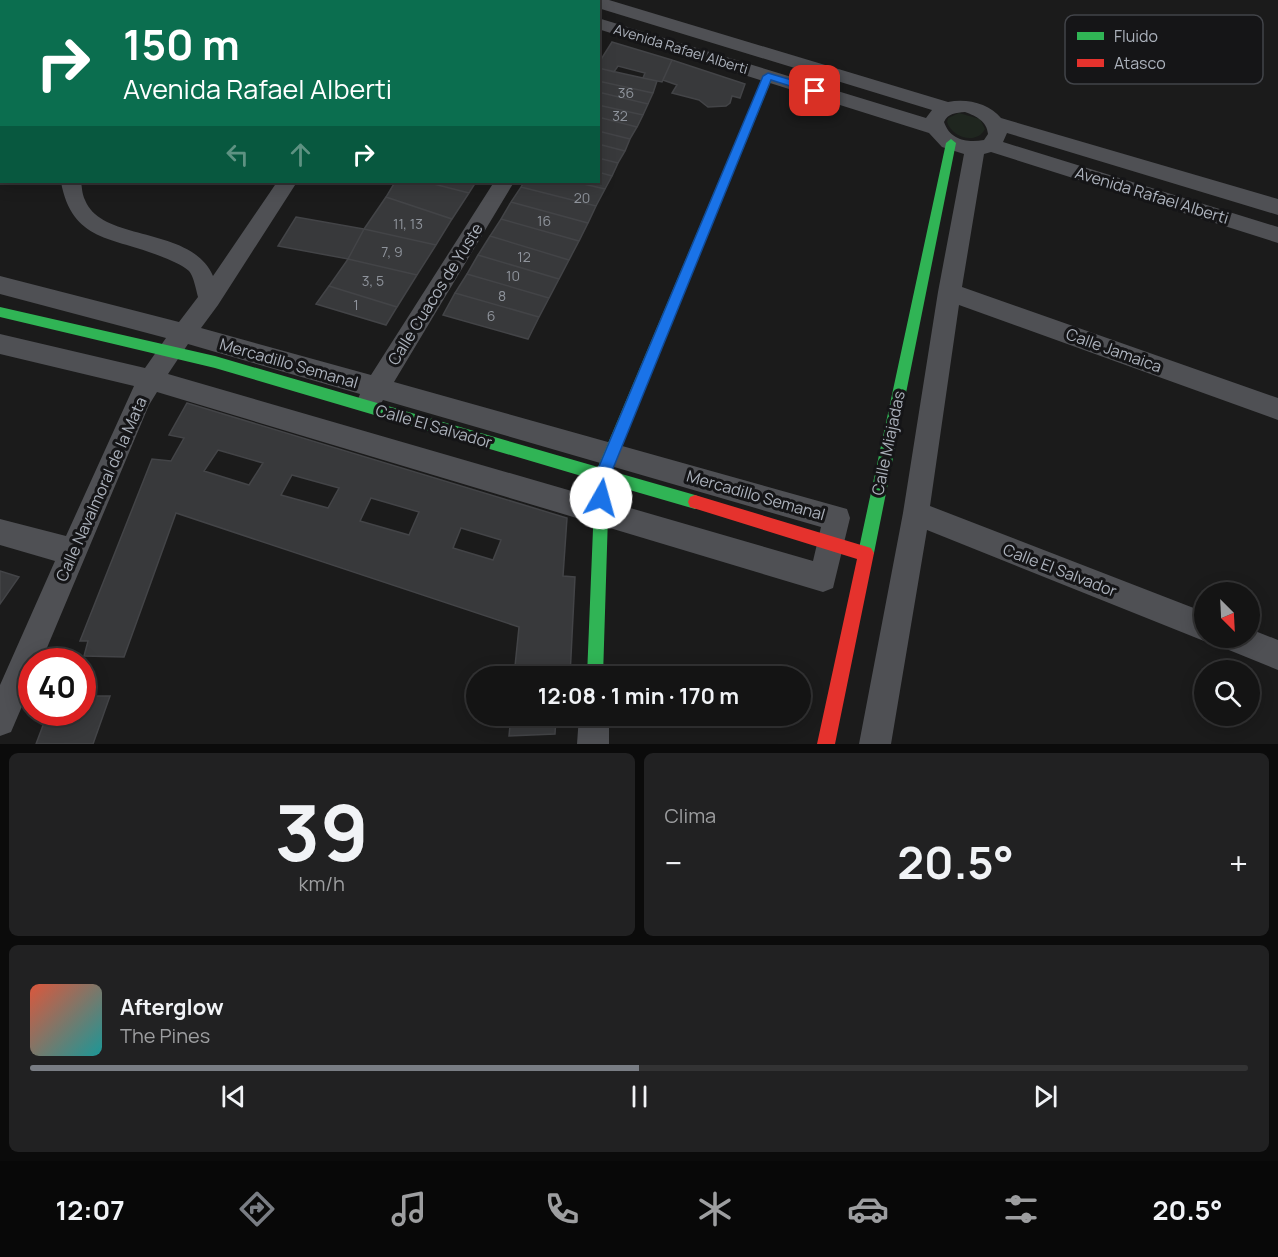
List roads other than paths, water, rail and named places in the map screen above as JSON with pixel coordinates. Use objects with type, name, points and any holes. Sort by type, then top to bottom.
[{"type":"street","name":"Avenida Rafael Alberti","points":[[600,3],[948,108],[974,108],[990,117],[995,123],[1278,207]]},
{"type":"street","name":"Avenida Rafael Alberti","points":[[600,25],[936,128]]},
{"type":"street","points":[[595,666],[602,476],[768,76]]},
{"type":"street","points":[[948,108],[936,116],[936,128],[972,146],[998,135],[995,123]]},
{"type":"street","name":"Avenida Rafael Alberti","points":[[972,146],[1278,235]]},
{"type":"street","points":[[875,744],[916,513],[972,146]]},
{"type":"street","name":"Calle Miajadas","points":[[826,744],[865,554],[972,146]]},
{"type":"street","points":[[71,183],[77,209],[85,218],[97,227],[182,257],[197,267],[210,299]]},
{"type":"street","name":"Calle Navalmoral de la Mata","points":[[0,721],[140,399],[177,342],[210,299],[286,183]]},
{"type":"street","name":"Calle Cuacos de Yuste","points":[[366,406],[503,183]]},
{"type":"street","name":"Mercadillo Semanal","points":[[0,285],[177,342],[837,518],[823,578],[152,380],[0,344]]},
{"type":"street","name":"Calle Jamaica","points":[[949,292],[1278,409]]},
{"type":"street","name":"Calle El Salvador","points":[[0,312],[177,342],[366,406],[865,554]]},
{"type":"street","name":"Calle El Salvador","points":[[916,513],[1194,622]]},
{"type":"street","points":[[0,532],[73,552]]},
{"type":"street","points":[[1259,648],[1278,655]]},
{"type":"street","points":[[593,744],[594,726]]}]
